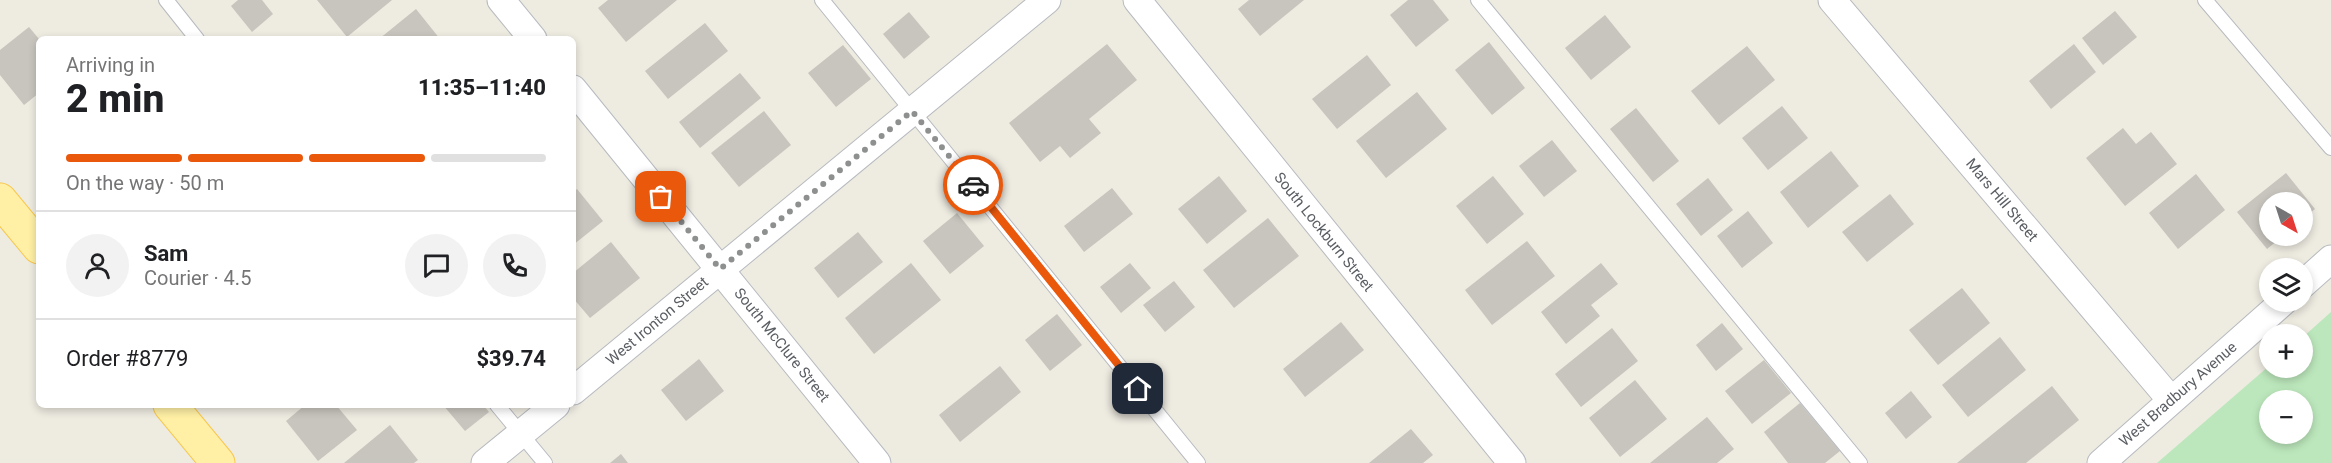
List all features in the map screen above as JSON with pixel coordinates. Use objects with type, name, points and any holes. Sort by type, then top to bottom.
[{"type":"main road","points":[[0,200],[36,243]]},
{"type":"main road","points":[[172,408],[218,463]]},
{"type":"street","points":[[501,0],[530,36]]},
{"type":"street","name":"West Ironton Street","points":[[576,389],[1047,0]]},
{"type":"street","name":"South Lockburn Street","points":[[1137,0],[1512,463]]},
{"type":"street","name":"Mars Hill Street","points":[[1832,0],[2171,400]]},
{"type":"street","name":"South McClure Street","points":[[576,93],[877,463]]},
{"type":"street","points":[[2313,276],[2331,260]]},
{"type":"street","name":"West Bradbury Avenue","points":[[2101,463],[2272,312]]},
{"type":"street","points":[[485,463],[552,408]]},
{"type":"lane","points":[[166,0],[195,36]]},
{"type":"lane","points":[[822,0],[1198,463]]},
{"type":"lane","points":[[1478,0],[1860,463]]},
{"type":"lane","points":[[2205,0],[2331,148]]},
{"type":"lane","points":[[499,408],[545,463]]},
{"type":"green space","points":[[2331,312],[2331,463],[2157,463],[2259,375],[2259,378],[2313,378],[2313,328]]},
{"type":"building","points":[[238,0],[262,0],[273,14],[252,32],[231,6]]},
{"type":"building","points":[[317,0],[392,0],[348,36]]},
{"type":"building","points":[[608,0],[677,0],[626,42],[598,8]]},
{"type":"building","points":[[1249,0],[1304,0],[1260,36],[1238,9]]},
{"type":"building","points":[[1408,0],[1433,0],[1449,20],[1416,47],[1390,15]]},
{"type":"building","points":[[416,9],[438,36],[383,36]]},
{"type":"building","points":[[2115,11],[2137,37],[2103,65],[2082,38]]},
{"type":"building","points":[[909,12],[930,37],[904,59],[883,34]]},
{"type":"building","points":[[1605,15],[1631,47],[1591,80],[1565,48]]},
{"type":"building","points":[[705,23],[728,51],[668,99],[645,71]]},
{"type":"building","points":[[29,27],[36,36],[36,95],[24,105],[0,75],[0,50]]},
{"type":"building","points":[[1489,42],[1525,88],[1492,115],[1455,70]]},
{"type":"building","points":[[1107,44],[1137,80],[1089,119],[1101,133],[1070,158],[1060,146],[1040,162],[1009,123]]},
{"type":"building","points":[[2074,44],[2096,72],[2051,109],[2029,81]]},
{"type":"building","points":[[843,45],[871,79],[836,107],[808,73]]},
{"type":"building","points":[[1747,46],[1775,80],[1719,125],[1691,91]]},
{"type":"building","points":[[1367,55],[1391,85],[1337,129],[1312,99]]},
{"type":"building","points":[[740,73],[761,98],[700,148],[679,122]]},
{"type":"building","points":[[1417,92],[1447,129],[1386,178],[1356,141]]},
{"type":"building","points":[[1782,106],[1808,138],[1768,170],[1742,138]]},
{"type":"building","points":[[1636,108],[1679,161],[1653,182],[1610,129]]},
{"type":"building","points":[[764,111],[791,145],[739,187],[711,153]]},
{"type":"building","points":[[2123,128],[2136,144],[2151,132],[2177,164],[2125,206],[2086,158]]},
{"type":"building","points":[[1552,140],[1577,171],[1544,197],[1519,166]]},
{"type":"building","points":[[1831,151],[1859,186],[1808,228],[1780,192]]},
{"type":"building","points":[[2286,173],[2301,192],[2262,192]]},
{"type":"building","points":[[2196,174],[2225,210],[2178,249],[2149,213]]},
{"type":"building","points":[[1219,176],[1247,211],[1207,244],[1178,209]]},
{"type":"building","points":[[1493,176],[1524,214],[1487,244],[1456,206]]},
{"type":"building","points":[[1708,178],[1733,210],[1701,236],[1676,204]]},
{"type":"building","points":[[1112,188],[1133,214],[1084,252],[1064,226]]},
{"type":"building","points":[[576,190],[603,221],[576,243]]},
{"type":"building","points":[[1890,194],[1914,224],[1867,262],[1842,232]]},
{"type":"building","points":[[2259,194],[2259,239],[2237,212]]},
{"type":"building","points":[[1748,211],[1773,243],[1742,268],[1717,236]]},
{"type":"building","points":[[957,213],[984,246],[950,274],[923,241]]},
{"type":"building","points":[[1268,218],[1299,256],[1234,308],[1203,270]]},
{"type":"building","points":[[858,232],[883,262],[838,298],[814,268]]},
{"type":"building","points":[[1527,241],[1555,276],[1492,325],[1465,290]]},
{"type":"building","points":[[611,242],[640,278],[590,318],[576,302],[576,271]]},
{"type":"building","points":[[911,263],[941,300],[874,354],[845,318]]},
{"type":"building","points":[[1130,263],[1151,288],[1121,313],[1100,287]]},
{"type":"building","points":[[1601,263],[1618,284],[1591,305],[1600,316],[1566,344],[1541,312]]},
{"type":"building","points":[[1174,281],[1195,307],[1165,332],[1143,305]]},
{"type":"building","points":[[1962,288],[1990,323],[1938,365],[1909,330]]},
{"type":"building","points":[[1057,314],[1082,345],[1050,371],[1025,340]]},
{"type":"building","points":[[1341,322],[1364,350],[1305,397],[1283,369]]},
{"type":"building","points":[[1722,323],[1743,349],[1716,371],[1696,345]]},
{"type":"building","points":[[1612,328],[1638,361],[1581,407],[1555,374]]},
{"type":"building","points":[[2000,337],[2026,370],[1968,417],[1942,385]]},
{"type":"building","points":[[699,359],[724,391],[686,421],[661,390]]},
{"type":"building","points":[[1764,360],[1791,393],[1752,424],[1725,391]]},
{"type":"building","points":[[1000,366],[1021,392],[960,442],[939,415]]},
{"type":"building","points":[[1635,380],[1667,419],[1620,457],[1589,418]]},
{"type":"building","points":[[2052,386],[2079,420],[2026,463],[1957,463]]},
{"type":"building","points":[[1911,391],[1932,417],[1906,439],[1885,413]]},
{"type":"building","points":[[1800,403],[1840,451],[1825,463],[1788,463],[1764,432]]},
{"type":"building","points":[[301,408],[339,408],[357,430],[318,461],[286,421]]},
{"type":"building","points":[[446,408],[486,408],[489,412],[465,431]]},
{"type":"building","points":[[1707,417],[1734,449],[1717,463],[1650,463]]},
{"type":"building","points":[[390,425],[418,460],[414,463],[344,463]]},
{"type":"building","points":[[1411,429],[1433,455],[1423,463],[1369,463]]},
{"type":"building","points":[[621,454],[628,463],[610,463]]},
{"type":"way so far","points":[[661,197],[720,269],[912,111],[973,185]]},
{"type":"route","points":[[973,185],[1138,389]]}]
